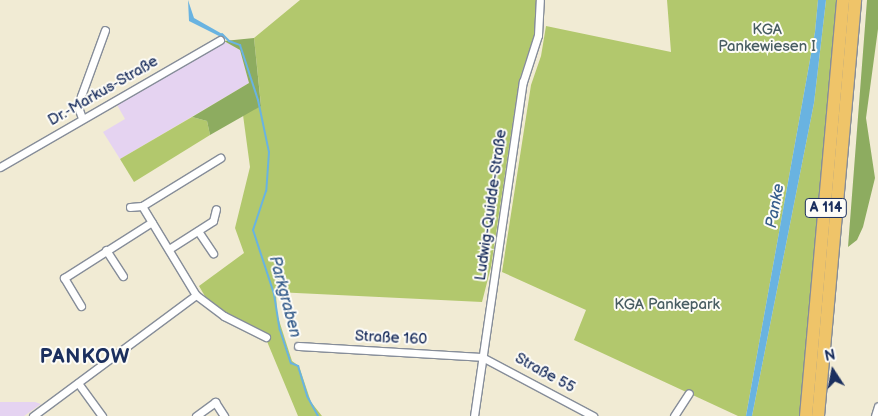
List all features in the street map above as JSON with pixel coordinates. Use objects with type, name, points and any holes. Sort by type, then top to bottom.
[{"type":"highway","name":"A 114","points":[[806,416],[843,0]]},
{"type":"highway","name":"A 114","points":[[818,416],[855,0]]},
{"type":"street","name":"Ludwig-Quidde-Straße","points":[[474,416],[523,82],[538,35],[540,0]]},
{"type":"street","points":[[82,118],[78,107],[106,30]]},
{"type":"street","name":"Dr.-Markus-Straße","points":[[0,167],[220,40]]},
{"type":"street","points":[[130,207],[142,206],[220,158]]},
{"type":"street","points":[[142,206],[196,295],[224,316],[266,337]]},
{"type":"street","points":[[169,249],[213,221],[216,209]]},
{"type":"street","points":[[81,306],[64,278],[152,222]]},
{"type":"street","points":[[198,231],[213,253]]},
{"type":"street","points":[[106,250],[123,276]]},
{"type":"street","points":[[33,416],[196,295]]},
{"type":"street","name":"Straße 160","points":[[298,346],[482,357]]},
{"type":"street","name":"Straße 55","points":[[482,357],[593,416]]},
{"type":"street","points":[[78,383],[102,416]]},
{"type":"street","points":[[674,416],[689,393]]},
{"type":"street","points":[[196,416],[215,402],[224,416]]},
{"type":"street","points":[[875,416],[878,406]]},
{"type":"shaded area","points":[[224,41],[240,50],[249,83],[120,159],[103,132],[125,119],[116,103],[127,100],[128,96]]},
{"type":"shaded area","points":[[0,402],[35,402],[41,404],[24,416],[0,416]]},
{"type":"green space","points":[[300,0],[539,0],[536,30],[519,81],[491,267],[482,302],[276,292],[277,314],[292,361],[299,366],[311,402],[322,416],[298,416],[266,339],[206,298],[199,286],[244,253],[235,228],[250,167],[243,115],[261,105],[254,38]]},
{"type":"green space","points":[[667,0],[818,0],[815,32],[746,416],[738,416],[574,340],[586,310],[502,272],[531,85],[541,56],[546,26],[671,52]]},
{"type":"green space","points":[[826,0],[837,0],[800,416],[752,416],[814,103]]},
{"type":"green space","points":[[867,0],[878,0],[878,29],[866,118],[875,178],[863,227],[857,240],[848,247]]},
{"type":"green space","points":[[254,38],[261,106],[210,135],[207,121],[192,117],[249,83],[240,50],[224,41]]},
{"type":"green space","points":[[192,117],[207,121],[210,135],[134,182],[120,159]]},
{"type":"water","points":[[188,0],[194,18],[224,35],[221,37],[189,21]]},
{"type":"water","points":[[818,0],[826,0],[814,103],[752,416],[746,416],[815,32]]},
{"type":"waterway","name":"Parkgraben","points":[[222,34],[229,41],[240,45],[258,100],[269,152],[266,191],[253,230],[274,294],[280,330],[291,363],[298,366],[307,396],[318,416]]},
{"type":"district","name":"PANKOW","points":[[85,357]]},
{"type":"park label","name":"KGA Pankewiesen I","points":[[767,38]]},
{"type":"park label","name":"KGA Pankepark","points":[[667,305]]},
{"type":"water label","name":"Panke","points":[[776,206]]}]
